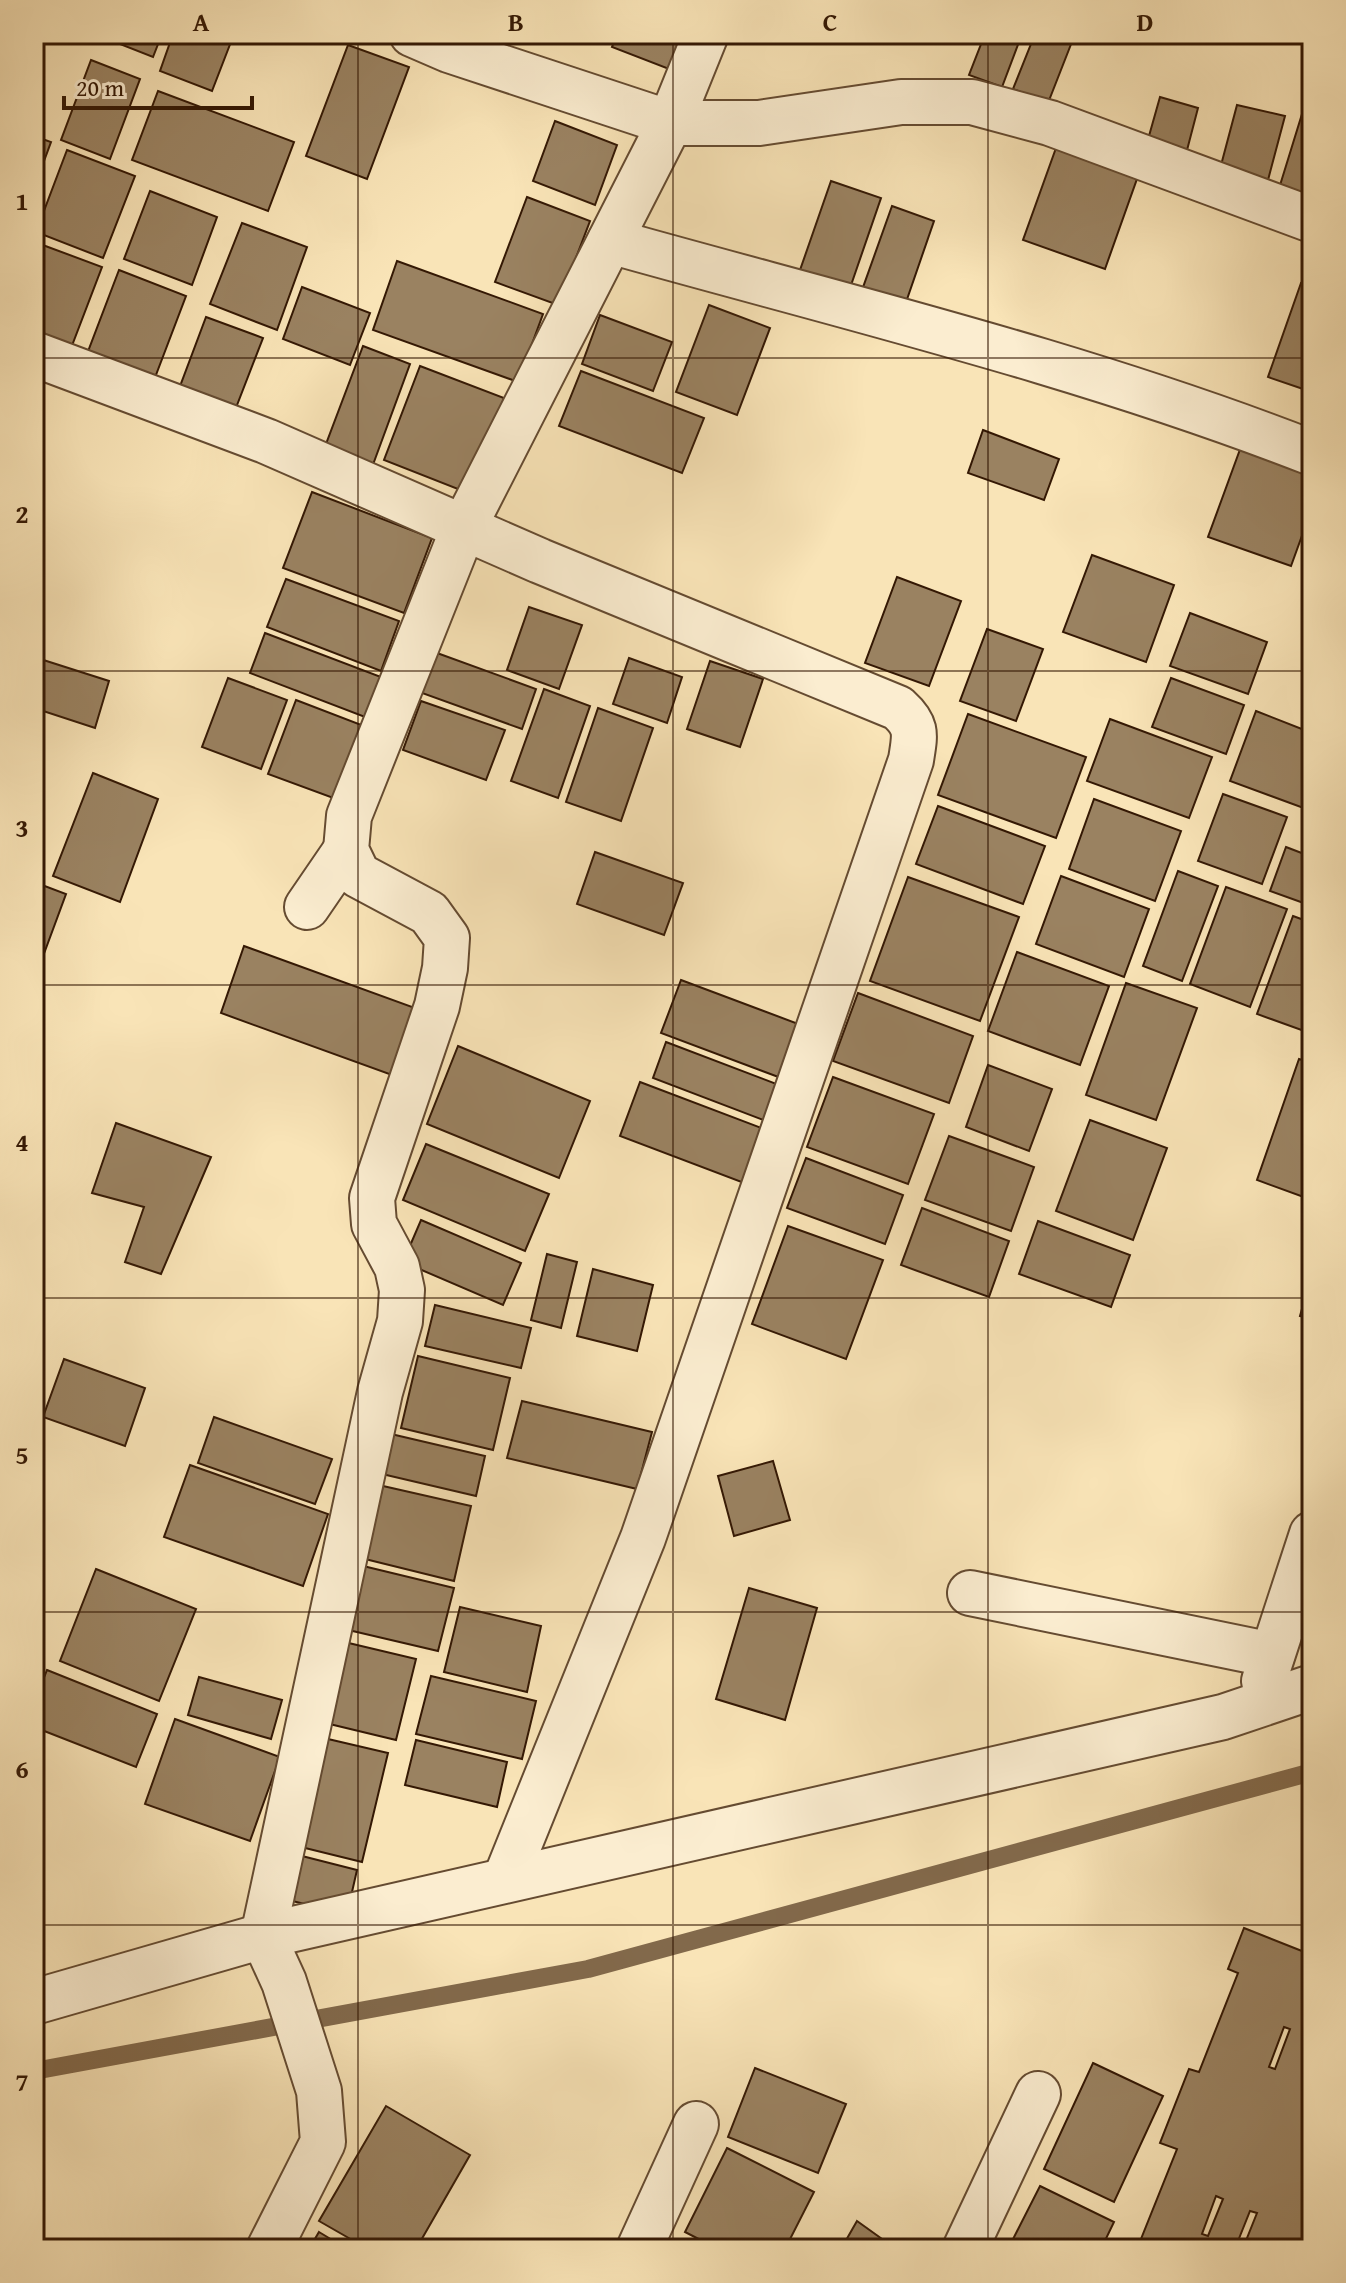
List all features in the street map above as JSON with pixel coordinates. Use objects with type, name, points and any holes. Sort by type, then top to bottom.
[{"type":"street","points":[[412,34],[449,50],[670,123],[759,123],[901,102],[972,102],[1050,123],[1312,220]]},
{"type":"street","points":[[307,907],[346,850],[349,816],[464,527],[670,123],[706,34]]},
{"type":"street","points":[[610,241],[1023,354],[1230,421],[1312,453]]},
{"type":"street","points":[[34,354],[266,441],[540,561],[898,708],[912,721],[915,738],[911,760],[643,1538],[505,1880]]},
{"type":"street","points":[[269,2249],[323,2142],[319,2091],[284,1982],[263,1936],[380,1392],[400,1321],[402,1290],[397,1267],[374,1224],[372,1198],[437,1006],[447,938],[429,913],[358,875],[346,850]]},
{"type":"street","points":[[1255,1706],[1312,1534]]},
{"type":"street","points":[[970,1593],[1272,1655]]},
{"type":"street","points":[[34,2002],[263,1936],[1223,1717],[1312,1687]]},
{"type":"street","points":[[965,2249],[1038,2094]]},
{"type":"street","points":[[639,2249],[696,2124]]},
{"type":"building","points":[[103,34],[162,34],[153,57],[102,37]]},
{"type":"building","points":[[173,34],[234,34],[212,91],[160,71]]},
{"type":"building","points":[[617,34],[682,34],[669,69],[612,47]]},
{"type":"building","points":[[985,34],[1022,34],[1002,87],[969,75]]},
{"type":"building","points":[[1035,34],[1075,34],[1048,103],[1013,89]]},
{"type":"building","points":[[348,45],[409,67],[367,179],[306,156]]},
{"type":"building","points":[[91,60],[140,79],[110,159],[61,140]]},
{"type":"building","points":[[158,91],[294,142],[268,211],[132,160]]},
{"type":"building","points":[[1160,97],[1198,108],[1186,154],[1147,143]]},
{"type":"building","points":[[1237,105],[1285,116],[1268,180],[1220,169]]},
{"type":"building","points":[[1302,114],[1312,117],[1312,205],[1277,195]]},
{"type":"building","points":[[555,121],[617,145],[595,205],[533,181]]},
{"type":"building","points":[[34,136],[51,142],[34,188]]},
{"type":"building","points":[[1056,148],[1138,176],[1105,269],[1023,240]]},
{"type":"building","points":[[67,150],[135,176],[103,258],[36,232]]},
{"type":"building","points":[[831,181],[881,198],[849,291],[799,273]]},
{"type":"building","points":[[150,191],[217,217],[192,285],[124,259]]},
{"type":"building","points":[[527,197],[590,221],[558,305],[495,282]]},
{"type":"building","points":[[892,206],[934,221],[904,308],[861,293]]},
{"type":"building","points":[[242,223],[307,247],[277,330],[210,304]]},
{"type":"building","points":[[40,244],[102,267],[68,356],[34,343],[34,260]]},
{"type":"building","points":[[397,261],[543,314],[518,382],[373,330]]},
{"type":"building","points":[[119,270],[186,296],[151,388],[84,362]]},
{"type":"building","points":[[1301,283],[1312,287],[1312,392],[1268,377]]},
{"type":"building","points":[[302,287],[370,313],[350,365],[283,339]]},
{"type":"building","points":[[709,305],[770,328],[737,415],[676,392]]},
{"type":"building","points":[[600,315],[672,342],[653,391],[582,364]]},
{"type":"building","points":[[206,317],[263,338],[232,418],[176,397]]},
{"type":"building","points":[[363,346],[410,364],[371,470],[323,452]]},
{"type":"building","points":[[420,366],[504,398],[468,493],[384,460]]},
{"type":"building","points":[[581,371],[704,418],[682,473],[559,426]]},
{"type":"building","points":[[983,430],[1059,459],[1044,500],[968,473]]},
{"type":"building","points":[[1242,444],[1312,469],[1312,508],[1291,566],[1208,537]]},
{"type":"building","points":[[312,492],[432,538],[404,613],[283,568]]},
{"type":"building","points":[[1092,555],[1174,585],[1146,662],[1063,632]]},
{"type":"building","points":[[897,577],[961,601],[929,686],[865,663]]},
{"type":"building","points":[[286,579],[399,621],[381,671],[267,627]]},
{"type":"building","points":[[529,607],[582,625],[559,689],[507,670]]},
{"type":"building","points":[[1190,613],[1267,642],[1248,694],[1170,666]]},
{"type":"building","points":[[987,629],[1043,649],[1016,721],[960,701]]},
{"type":"building","points":[[265,633],[381,677],[365,717],[250,673]]},
{"type":"building","points":[[437,653],[536,689],[522,729],[422,693]]},
{"type":"building","points":[[34,657],[109,681],[95,728],[34,708]]},
{"type":"building","points":[[629,658],[682,677],[667,723],[613,704]]},
{"type":"building","points":[[710,661],[763,679],[740,747],[687,729]]},
{"type":"building","points":[[228,678],[287,700],[261,769],[202,747]]},
{"type":"building","points":[[1171,678],[1244,705],[1226,754],[1152,727]]},
{"type":"building","points":[[544,689],[590,706],[558,798],[511,781]]},
{"type":"building","points":[[296,700],[364,726],[336,799],[268,774]]},
{"type":"building","points":[[421,701],[505,730],[486,780],[403,750]]},
{"type":"building","points":[[598,708],[653,728],[621,821],[566,802]]},
{"type":"building","points":[[1256,711],[1312,733],[1312,803],[1309,810],[1230,781]]},
{"type":"building","points":[[968,714],[1086,757],[1056,838],[938,795]]},
{"type":"building","points":[[1110,719],[1212,757],[1189,818],[1087,781]]},
{"type":"building","points":[[93,773],[158,799],[120,902],[53,876]]},
{"type":"building","points":[[1223,794],[1287,817],[1262,884],[1198,861]]},
{"type":"building","points":[[1094,799],[1181,831],[1155,901],[1069,869]]},
{"type":"building","points":[[938,806],[1045,846],[1023,904],[916,864]]},
{"type":"building","points":[[1286,847],[1312,857],[1312,906],[1270,891]]},
{"type":"building","points":[[595,852],[683,883],[664,935],[577,904]]},
{"type":"building","points":[[1178,871],[1218,886],[1182,981],[1143,966]]},
{"type":"building","points":[[1061,876],[1149,909],[1124,977],[1036,944]]},
{"type":"building","points":[[908,877],[1019,917],[980,1021],[870,981]]},
{"type":"building","points":[[34,882],[66,894],[42,959],[34,956]]},
{"type":"building","points":[[1226,887],[1287,909],[1250,1007],[1190,984]]},
{"type":"building","points":[[1293,916],[1312,923],[1312,1019],[1307,1032],[1257,1014]]},
{"type":"building","points":[[244,946],[415,1008],[392,1075],[221,1013]]},
{"type":"building","points":[[1017,952],[1109,986],[1080,1065],[988,1031]]},
{"type":"building","points":[[681,980],[809,1028],[789,1081],[661,1033]]},
{"type":"building","points":[[1126,983],[1197,1008],[1156,1120],[1086,1095]]},
{"type":"building","points":[[858,993],[973,1036],[949,1103],[833,1061]]},
{"type":"building","points":[[666,1042],[787,1088],[774,1124],[653,1078]]},
{"type":"building","points":[[458,1046],[590,1101],[559,1178],[427,1124]]},
{"type":"building","points":[[1299,1059],[1312,1063],[1312,1200],[1257,1180]]},
{"type":"building","points":[[988,1065],[1052,1089],[1029,1151],[966,1127]]},
{"type":"building","points":[[833,1077],[934,1114],[908,1184],[807,1147]]},
{"type":"building","points":[[640,1082],[772,1132],[752,1186],[620,1136]]},
{"type":"building","points":[[1090,1120],[1167,1148],[1133,1240],[1056,1211]]},
{"type":"building","points":[[116,1123],[211,1157],[161,1274],[125,1262],[144,1207],[92,1193]]},
{"type":"building","points":[[949,1136],[1034,1167],[1011,1231],[925,1200]]},
{"type":"building","points":[[426,1144],[549,1194],[525,1251],[403,1200]]},
{"type":"building","points":[[806,1158],[903,1195],[885,1244],[787,1208]]},
{"type":"building","points":[[922,1208],[1009,1241],[989,1297],[901,1265]]},
{"type":"building","points":[[421,1220],[521,1263],[503,1305],[403,1262]]},
{"type":"building","points":[[1038,1221],[1130,1255],[1111,1307],[1019,1274]]},
{"type":"building","points":[[788,1226],[883,1260],[846,1359],[752,1324]]},
{"type":"building","points":[[547,1254],[577,1262],[561,1328],[531,1320]]},
{"type":"building","points":[[593,1269],[653,1285],[637,1351],[577,1336]]},
{"type":"building","points":[[1312,1273],[1312,1319],[1300,1316]]},
{"type":"building","points":[[435,1305],[531,1328],[521,1368],[425,1346]]},
{"type":"building","points":[[418,1356],[510,1378],[493,1450],[401,1428]]},
{"type":"building","points":[[64,1359],[145,1388],[125,1446],[43,1417]]},
{"type":"building","points":[[522,1401],[652,1432],[637,1489],[507,1458]]},
{"type":"building","points":[[214,1417],[332,1459],[315,1504],[198,1463]]},
{"type":"building","points":[[391,1434],[485,1456],[476,1496],[382,1474]]},
{"type":"building","points":[[773,1461],[790,1520],[734,1536],[718,1476]]},
{"type":"building","points":[[190,1465],[328,1514],[303,1586],[164,1537]]},
{"type":"building","points":[[383,1486],[471,1506],[454,1581],[365,1559]]},
{"type":"building","points":[[359,1565],[454,1588],[438,1651],[344,1629]]},
{"type":"building","points":[[96,1569],[196,1609],[159,1701],[60,1661]]},
{"type":"building","points":[[749,1588],[817,1608],[785,1720],[716,1699]]},
{"type":"building","points":[[460,1607],[541,1626],[527,1692],[444,1672]]},
{"type":"building","points":[[336,1640],[416,1659],[396,1740],[317,1721]]},
{"type":"building","points":[[47,1670],[157,1714],[136,1767],[34,1727],[34,1703]]},
{"type":"building","points":[[431,1676],[536,1701],[522,1759],[416,1734]]},
{"type":"building","points":[[199,1677],[282,1700],[271,1739],[188,1715]]},
{"type":"building","points":[[175,1719],[280,1757],[250,1841],[145,1804]]},
{"type":"building","points":[[328,1739],[388,1753],[362,1862],[301,1847]]},
{"type":"building","points":[[416,1740],[507,1762],[497,1807],[405,1785]]},
{"type":"building","points":[[298,1855],[357,1870],[347,1914],[288,1900]]},
{"type":"building","points":[[1244,1928],[1312,1955],[1312,2057],[1304,2077],[1311,2079],[1312,2076],[1312,2235],[1306,2249],[1137,2249],[1177,2149],[1160,2143],[1189,2069],[1199,2072],[1238,1973],[1228,1969]],"holes":[[[1284,2027],[1290,2029],[1275,2069],[1269,2067]],[[1216,2196],[1223,2199],[1208,2236],[1202,2234]],[[1250,2211],[1257,2213],[1243,2248],[1236,2246]]]},
{"type":"building","points":[[1093,2063],[1163,2096],[1114,2202],[1044,2169]]},
{"type":"building","points":[[755,2068],[846,2104],[818,2173],[728,2137]]},
{"type":"building","points":[[386,2106],[470,2155],[416,2249],[368,2249],[319,2221]]},
{"type":"building","points":[[727,2148],[814,2192],[785,2249],[718,2249],[685,2232]]},
{"type":"building","points":[[1040,2186],[1114,2222],[1101,2249],[1008,2249]]},
{"type":"building","points":[[857,2221],[896,2249],[841,2249]]},
{"type":"building","points":[[319,2232],[347,2249],[309,2249]]},
{"type":"building","points":[[682,2240],[696,2249],[677,2249]]},
{"type":"waterway","points":[[34,2071],[588,1969],[1312,1772]]}]
